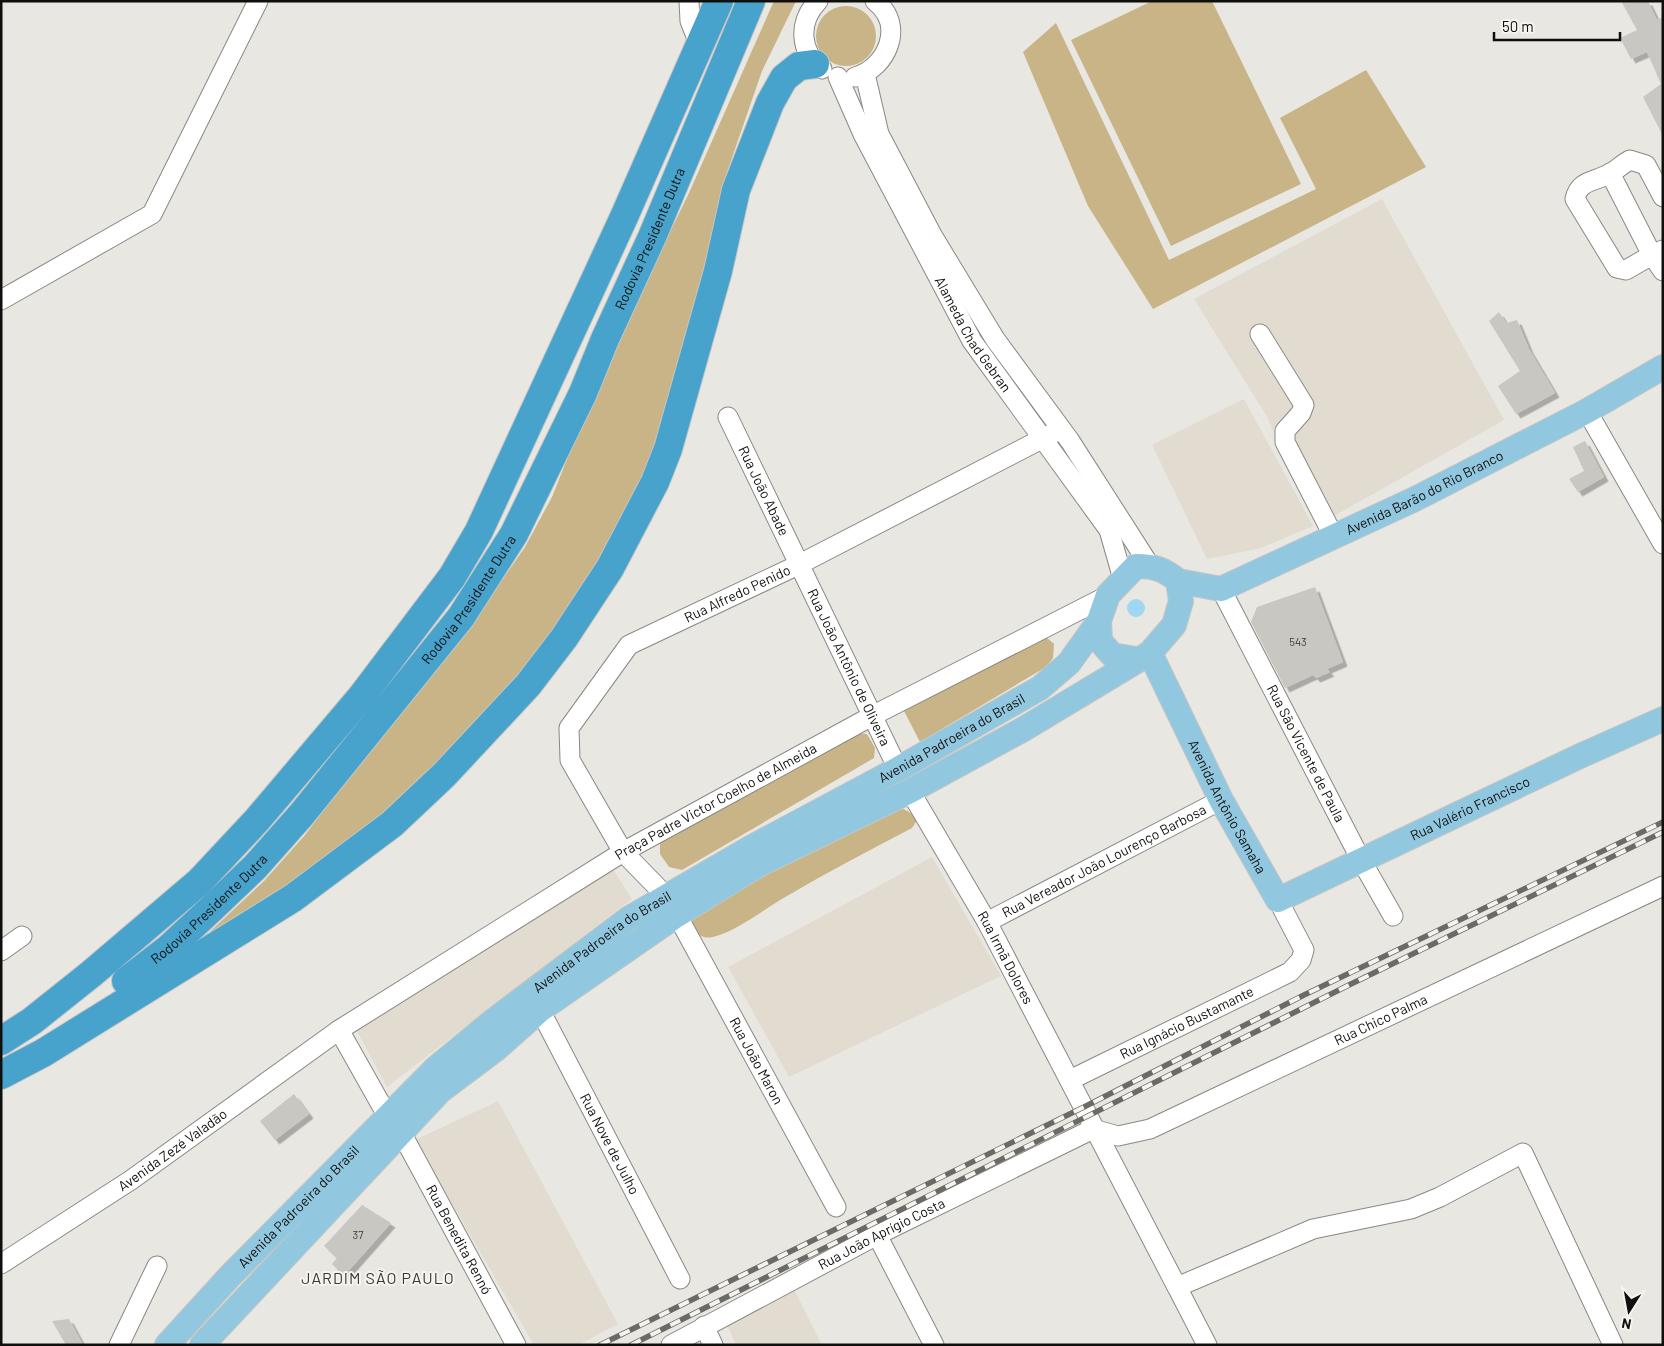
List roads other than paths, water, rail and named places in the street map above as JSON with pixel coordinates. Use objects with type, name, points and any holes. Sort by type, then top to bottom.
[{"type":"highway","name":"Rodovia Presidente Dutra","points":[[1,1041],[32,1021],[91,974],[199,882],[256,820],[362,696],[452,577],[479,531],[624,217],[719,1]]},
{"type":"highway","name":"Rodovia Presidente Dutra","points":[[1,1062],[110,993],[169,948],[218,903],[255,867],[302,814],[460,617],[514,534],[583,393],[605,339],[652,237],[751,1]]},
{"type":"highway","points":[[1,1075],[43,1053],[292,898],[398,818],[444,775],[528,686],[564,638],[610,568],[656,482],[668,449],[718,270],[736,190],[770,103],[784,78],[799,66],[815,64]]},
{"type":"main road","name":"Avenida Barão do Rio Branco","points":[[1221,589],[1415,499],[1587,411],[1663,368]]},
{"type":"main road","points":[[1178,581],[1181,601],[1174,625],[1143,656],[1112,655],[1100,641],[1099,621],[1115,588],[1136,566],[1150,566],[1165,570],[1178,581],[1221,589]]},
{"type":"main road","name":"Avenida Padroeira do Brasil","points":[[167,1345],[229,1277],[395,1126],[496,1049],[540,1010],[672,905],[898,769],[1040,688],[1069,664],[1099,621]]},
{"type":"main road","name":"Avenida Padroeira do Brasil","points":[[202,1345],[395,1126],[436,1068],[493,1021],[598,941],[910,791],[1022,730],[1143,656]]},
{"type":"main road","name":"Avenida Antônio Samaha","points":[[1143,656],[1278,900]]},
{"type":"main road","name":"Rua Valério Francisco","points":[[1278,900],[1580,756],[1663,719]]},
{"type":"main road","points":[[898,769],[910,791]]},
{"type":"street","points":[[1,300],[152,214],[258,1]]},
{"type":"street","points":[[689,1],[690,21],[700,46]]},
{"type":"street","points":[[818,1],[809,12],[804,26],[803,39],[807,52],[815,64],[826,72],[838,77],[852,78],[865,74],[881,61],[890,43],[891,29],[885,9],[875,1]]},
{"type":"street","name":"Alameda Chad Gebran","points":[[865,74],[879,134],[915,218],[972,341],[1109,530],[1115,588]]},
{"type":"street","name":"Alameda Chad Gebran","points":[[838,77],[863,134],[915,218],[995,339],[1061,429],[1150,566]]},
{"type":"street","points":[[1658,252],[1626,270],[1618,268],[1575,199],[1577,190],[1582,184],[1610,173],[1630,160],[1646,165],[1663,197]]},
{"type":"street","points":[[1610,173],[1658,252],[1663,271]]},
{"type":"street","points":[[1260,334],[1304,405],[1301,414],[1285,431],[1286,442],[1334,537]]},
{"type":"street","points":[[994,372],[1010,359]]},
{"type":"street","points":[[1587,411],[1663,544]]},
{"type":"street","name":"Rua João Abade","points":[[728,417],[798,565]]},
{"type":"street","name":"Rua Alfredo Penido","points":[[623,852],[570,760],[569,728],[629,645],[798,565],[1061,429]]},
{"type":"street","name":"Rua João Antônio de Oliveira","points":[[798,565],[898,769]]},
{"type":"street","name":"Praça Padre Victor Coelho de Almeida","points":[[339,1030],[623,852],[872,716],[1115,588]]},
{"type":"street","name":"Rua São Vicente de Paula","points":[[1221,589],[1361,860],[1393,916]]},
{"type":"street","name":"Rua Irmã Dolores","points":[[910,791],[987,922],[1206,1345]]},
{"type":"street","name":"Rua Vereador João Lourenço Barbosa","points":[[987,922],[1221,800]]},
{"type":"street","name":"Rua João Maron","points":[[623,852],[672,905],[836,1207]]},
{"type":"street","name":"Rua Chico Palma","points":[[1093,1129],[1118,1136],[1150,1129],[1663,886]]},
{"type":"street","name":"Avenida Antônio Samaha","points":[[1278,900],[1304,950],[1301,960]]},
{"type":"street","points":[[1,951],[22,936]]},
{"type":"street","name":"Rua Ignácio Bustamante","points":[[1070,1080],[1290,972],[1301,960]]},
{"type":"street","name":"Rua Nove de Julho","points":[[540,1010],[680,1280]]},
{"type":"street","name":"Rua Benedita Rennó","points":[[339,1030],[395,1126],[516,1345]]},
{"type":"street","name":"Avenida Zezé Valadão","points":[[1,1264],[131,1180],[339,1030]]},
{"type":"street","name":"Rua João Aprígio Costa","points":[[671,1345],[877,1235],[1093,1129]]},
{"type":"street","points":[[1177,1287],[1313,1229],[1411,1209],[1440,1197],[1523,1153],[1613,1345]]},
{"type":"street","points":[[877,1235],[934,1345]]},
{"type":"street","points":[[119,1345],[157,1266]]},
{"type":"street","points":[[704,1326],[713,1345]]},
{"type":"water","points":[[1132,599],[1140,599],[1145,604],[1143,615],[1132,617],[1127,612],[1127,604]]},
{"type":"railway","points":[[600,1345],[1084,1107],[1304,995],[1663,822]]},
{"type":"railway","points":[[631,1345],[1351,984],[1663,832]]},
{"type":"district","name":"JARDIM SÃO PAULO","points":[[378,1278]]}]
